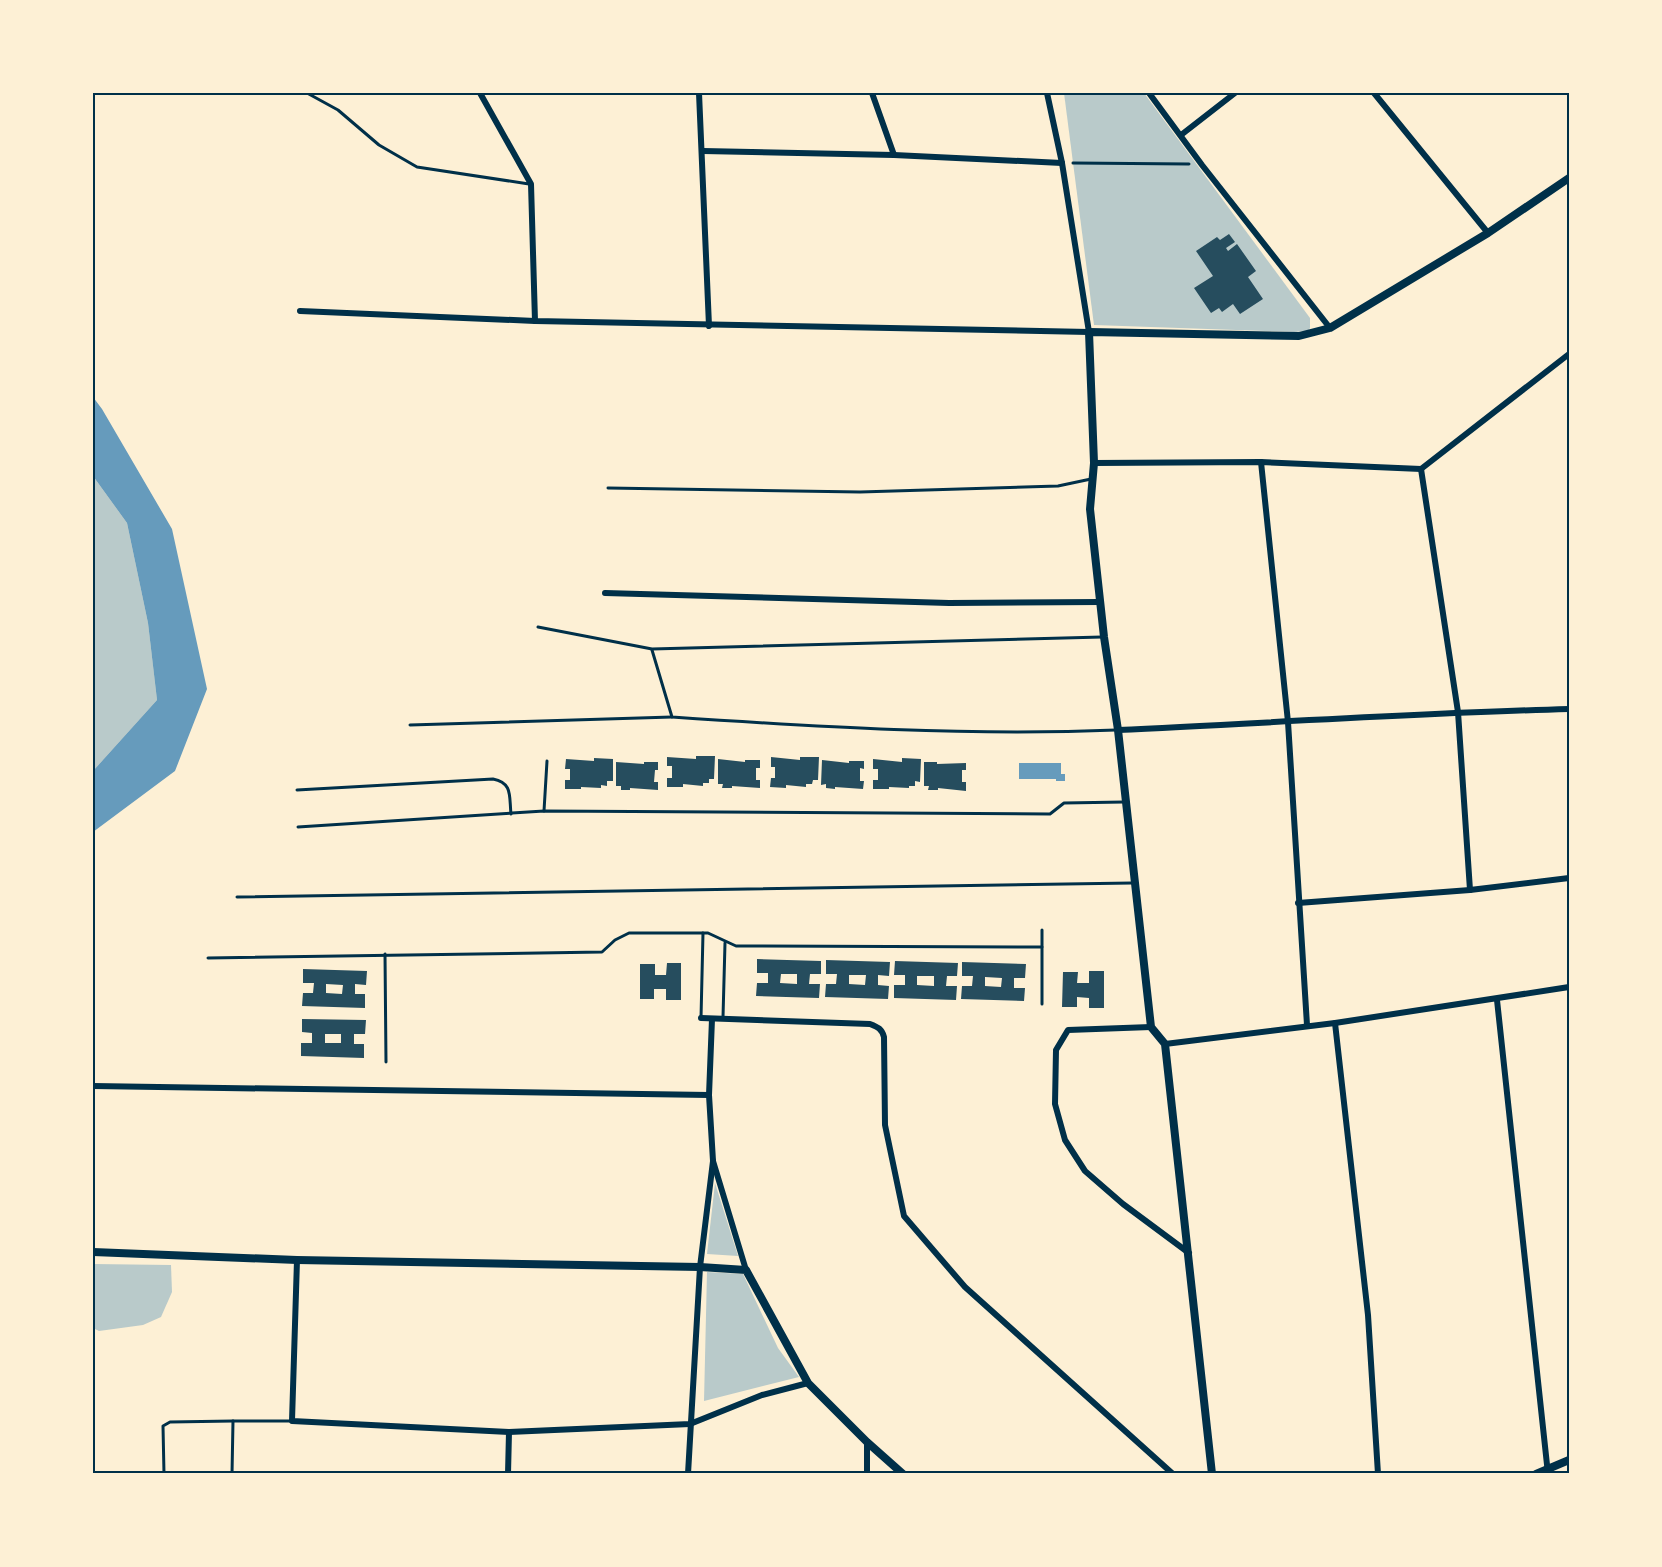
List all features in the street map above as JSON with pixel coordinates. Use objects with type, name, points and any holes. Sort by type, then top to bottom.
[{"type":"street","points":[[480,93],[531,184],[535,321]]},
{"type":"street","points":[[699,93],[709,326]]},
{"type":"street","points":[[872,93],[894,154]]},
{"type":"street","points":[[1047,93],[1062,162],[1089,332],[1094,463],[1090,509],[1100,602],[1118,730],[1151,1026],[1166,1044],[1212,1474]]},
{"type":"street","points":[[1149,93],[1202,165],[1330,328]]},
{"type":"street","points":[[1181,135],[1235,93]]},
{"type":"street","points":[[1374,93],[1488,233]]},
{"type":"street","points":[[703,151],[894,154],[1062,162]]},
{"type":"street","points":[[300,310],[535,321],[709,326],[1299,336],[1330,328],[1488,233],[1569,178]]},
{"type":"street","points":[[1094,463],[1261,462],[1421,469],[1569,354]]},
{"type":"street","points":[[1261,462],[1288,722],[1306,1025]]},
{"type":"street","points":[[1421,469],[1458,712],[1470,890]]},
{"type":"street","points":[[605,593],[949,603],[1100,602]]},
{"type":"street","points":[[1118,730],[1458,712],[1569,709]]},
{"type":"street","points":[[1298,903],[1470,890],[1569,878]]},
{"type":"street","points":[[1166,1044],[1335,1023],[1497,1000],[1569,987]]},
{"type":"street","points":[[1497,1000],[1548,1471]]},
{"type":"street","points":[[701,1018],[870,1024],[878,1027],[884,1037],[885,1125],[904,1216],[965,1287],[1173,1474]]},
{"type":"street","points":[[688,1474],[700,1267],[713,1161],[709,1095],[712,1018]]},
{"type":"street","points":[[1335,1023],[1368,1315],[1378,1474]]},
{"type":"street","points":[[1151,1026],[1068,1030],[1056,1050],[1055,1104],[1065,1140],[1085,1171],[1123,1204],[1190,1253]]},
{"type":"street","points":[[93,1086],[709,1095]]},
{"type":"street","points":[[713,1161],[746,1270],[808,1383],[903,1474]]},
{"type":"street","points":[[93,1252],[297,1260],[700,1267],[746,1270]]},
{"type":"street","points":[[297,1260],[292,1421],[508,1432],[690,1424],[762,1395],[808,1383]]},
{"type":"street","points":[[508,1432],[508,1474]]},
{"type":"street","points":[[867,1442],[867,1474]]},
{"type":"street","points":[[1536,1474],[1548,1471],[1569,1460]]},
{"type":"lane","points":[[307,93],[338,110],[379,145],[417,167],[531,184]]},
{"type":"lane","points":[[608,488],[860,492],[1058,486],[1092,479]]},
{"type":"lane","points":[[538,627],[652,649],[1104,637]]},
{"type":"lane","points":[[652,649],[672,717]]},
{"type":"lane","points":[[410,725],[672,717],[833,728],[1043,733],[1118,730]]},
{"type":"lane","points":[[544,811],[547,760]]},
{"type":"lane","points":[[297,790],[493,779],[503,781],[509,789],[511,814]]},
{"type":"lane","points":[[298,827],[544,811],[1050,814],[1064,803],[1126,802]]},
{"type":"lane","points":[[237,897],[1134,883]]},
{"type":"lane","points":[[1042,930],[1042,1004]]},
{"type":"lane","points":[[208,958],[603,952],[615,940],[629,933],[713,934],[736,946],[1042,947]]},
{"type":"lane","points":[[701,1018],[703,933]]},
{"type":"lane","points":[[723,1019],[725,942]]},
{"type":"lane","points":[[385,954],[386,1062]]},
{"type":"lane","points":[[232,1474],[233,1421]]},
{"type":"lane","points":[[164,1474],[163,1426],[170,1422],[292,1421]]},
{"type":"path","points":[[1062,162],[1202,165]]},
{"type":"shaded area","points":[[1064,93],[1144,93],[1310,318],[1308,331],[1094,325]]},
{"type":"shaded area","points":[[93,476],[127,523],[148,623],[157,700],[93,771]]},
{"type":"shaded area","points":[[715,1183],[738,1256],[707,1254]]},
{"type":"shaded area","points":[[93,1264],[171,1265],[172,1292],[161,1317],[143,1325],[99,1331],[93,1328]]},
{"type":"shaded area","points":[[707,1272],[743,1274],[778,1348],[799,1377],[704,1401]]},
{"type":"water","points":[[93,397],[172,529],[207,689],[175,771],[93,832],[93,771],[157,700],[148,623],[127,523],[93,476]]},
{"type":"water","points":[[1019,763],[1061,763],[1061,774],[1065,774],[1065,781],[1019,779]]},
{"type":"building","points":[[1229,234],[1235,242],[1226,248],[1228,251],[1237,244],[1256,271],[1248,277],[1263,299],[1240,314],[1233,304],[1222,312],[1219,308],[1211,313],[1194,288],[1213,276],[1196,251],[1217,237],[1220,240]]},
{"type":"building","points":[[696,756],[715,756],[714,779],[709,779],[709,783],[703,783],[703,786],[683,784],[683,787],[667,787],[667,778],[672,778],[672,766],[667,766],[667,757],[696,759]]},
{"type":"building","points":[[771,757],[800,760],[800,757],[819,757],[818,780],[813,780],[812,784],[806,784],[806,787],[786,785],[786,788],[770,787],[771,778],[775,778],[775,767],[771,767]]},
{"type":"building","points":[[594,758],[613,759],[613,781],[607,781],[607,786],[601,785],[601,788],[565,789],[565,780],[570,780],[570,769],[565,769],[566,759],[594,761]]},
{"type":"building","points":[[902,758],[921,759],[920,782],[915,781],[915,786],[909,786],[909,788],[873,789],[873,780],[878,780],[878,769],[873,769],[873,759],[902,762]]},
{"type":"building","points":[[718,759],[745,762],[745,760],[760,760],[760,768],[756,768],[756,780],[760,780],[760,788],[732,786],[732,788],[722,788],[723,784],[718,784]]},
{"type":"building","points":[[822,760],[849,763],[849,761],[864,761],[864,769],[860,768],[860,781],[864,781],[863,789],[835,787],[835,789],[826,788],[826,784],[821,785]]},
{"type":"building","points":[[616,762],[644,764],[644,762],[658,762],[654,782],[658,782],[658,790],[630,788],[630,790],[621,790],[621,786],[616,786]]},
{"type":"building","points":[[924,762],[966,763],[966,770],[962,770],[962,782],[966,782],[966,791],[938,788],[938,790],[928,790],[929,786],[924,786]]},
{"type":"building","points":[[757,959],[821,961],[821,974],[810,974],[809,984],[820,984],[819,998],[756,996],[757,983],[768,983],[768,973],[757,973]],"holes":[[[781,974],[797,974],[797,984],[780,983]]]},
{"type":"building","points":[[826,960],[890,962],[889,976],[878,975],[878,985],[889,986],[888,999],[825,997],[826,984],[836,984],[837,974],[826,974]],"holes":[[[849,975],[866,975],[865,985],[849,984]]]},
{"type":"building","points":[[895,961],[958,963],[957,976],[947,976],[946,986],[957,986],[956,1000],[894,998],[894,985],[905,985],[905,975],[894,975]],"holes":[[[917,976],[934,976],[934,986],[917,985]]]},
{"type":"building","points":[[962,962],[1026,964],[1025,978],[1014,978],[1014,988],[1025,988],[1024,1001],[961,999],[962,986],[972,986],[973,976],[962,976]],"holes":[[[985,977],[1002,978],[1001,987],[985,986]]]},
{"type":"building","points":[[667,963],[681,963],[681,1000],[666,1000],[666,989],[654,989],[654,999],[640,999],[640,964],[655,964],[655,975],[666,975]]},
{"type":"building","points":[[303,969],[367,971],[366,985],[355,984],[355,994],[365,994],[365,1008],[302,1006],[303,993],[313,993],[314,983],[303,983]],"holes":[[[326,984],[343,985],[342,994],[326,993]]]},
{"type":"building","points":[[1089,971],[1104,971],[1104,1008],[1089,1008],[1089,998],[1077,997],[1077,1007],[1062,1007],[1063,972],[1078,972],[1077,983],[1089,983]]},
{"type":"building","points":[[302,1019],[366,1020],[365,1034],[354,1034],[354,1044],[364,1044],[364,1058],[301,1056],[301,1043],[312,1043],[312,1033],[302,1032]],"holes":[[[325,1034],[341,1034],[341,1043],[325,1043]]]}]
